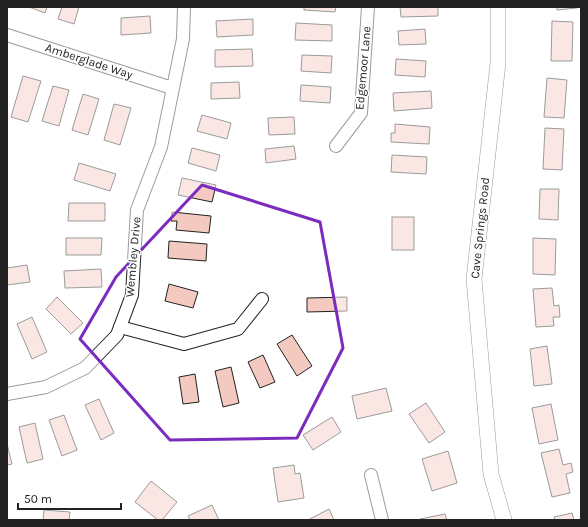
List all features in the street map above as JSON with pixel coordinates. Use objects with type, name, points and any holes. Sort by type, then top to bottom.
[{"type":"street","name":"Wembley Drive","points":[[7,394],[46,387],[85,368],[117,335],[132,295],[136,210],[161,146],[183,39],[184,7]]},
{"type":"street","name":"Edgemoor Lane","points":[[336,146],[361,113],[368,7]]},
{"type":"street","name":"Cave Springs Road","points":[[498,7],[498,63],[474,278],[491,474],[504,520]]},
{"type":"street","name":"Amberglade Way","points":[[7,35],[172,88]]},
{"type":"street","points":[[120,328],[184,344],[238,329],[262,299]]},
{"type":"street","points":[[371,475],[382,520]]},
{"type":"highlighted area","points":[[202,185],[320,222],[343,348],[297,438],[170,440],[80,339],[116,277]]},
{"type":"building","points":[[29,7],[47,7],[45,13]]},
{"type":"building","points":[[62,7],[79,7],[74,24],[58,19]]},
{"type":"building","points":[[304,7],[336,7],[335,12],[304,10]]},
{"type":"building","points":[[400,7],[438,7],[438,16],[401,17]]},
{"type":"building","points":[[557,7],[577,7],[577,8],[557,10]]},
{"type":"building","points":[[150,16],[151,33],[121,35],[121,18]]},
{"type":"building","points":[[253,19],[253,35],[217,37],[216,21]]},
{"type":"building","points":[[552,21],[573,22],[572,61],[551,61]]},
{"type":"building","points":[[296,23],[332,25],[332,41],[295,40]]},
{"type":"building","points":[[425,29],[426,44],[399,45],[398,31]]},
{"type":"building","points":[[252,49],[253,66],[215,67],[215,50]]},
{"type":"building","points":[[302,55],[332,56],[331,73],[301,71]]},
{"type":"building","points":[[396,59],[426,61],[425,77],[395,75]]},
{"type":"building","points":[[23,76],[41,81],[28,122],[11,117]]},
{"type":"building","points":[[547,78],[567,80],[564,118],[544,117]]},
{"type":"building","points":[[239,82],[240,98],[211,99],[211,83]]},
{"type":"building","points":[[301,85],[331,87],[330,103],[300,101]]},
{"type":"building","points":[[53,86],[69,90],[59,126],[42,121]]},
{"type":"building","points":[[431,91],[432,108],[394,111],[393,93]]},
{"type":"building","points":[[83,94],[99,99],[88,135],[72,130]]},
{"type":"building","points":[[114,104],[131,108],[120,145],[104,140]]},
{"type":"building","points":[[202,115],[231,123],[227,139],[197,131]]},
{"type":"building","points":[[294,117],[295,134],[269,135],[268,118]]},
{"type":"building","points":[[395,124],[430,127],[429,144],[391,142],[391,133],[395,133]]},
{"type":"building","points":[[545,128],[564,129],[562,170],[543,169]]},
{"type":"building","points":[[294,146],[296,159],[266,163],[265,149]]},
{"type":"building","points":[[192,148],[220,155],[216,171],[188,163]]},
{"type":"building","points":[[392,155],[427,157],[426,174],[391,172]]},
{"type":"building","points":[[79,163],[116,174],[110,191],[74,180]]},
{"type":"building","points":[[182,178],[216,185],[212,202],[178,195]]},
{"type":"building","points":[[540,189],[559,189],[558,220],[539,219]]},
{"type":"building","points":[[69,203],[105,203],[105,221],[68,221]]},
{"type":"building","points":[[172,212],[211,216],[209,233],[176,230],[177,221],[171,221]]},
{"type":"building","points":[[392,217],[414,217],[414,250],[392,250]]},
{"type":"building","points":[[66,238],[102,238],[101,255],[66,255]]},
{"type":"building","points":[[533,238],[556,239],[555,275],[533,274]]},
{"type":"building","points":[[169,241],[207,244],[206,261],[168,258]]},
{"type":"building","points":[[27,265],[30,282],[7,285],[7,268]]},
{"type":"building","points":[[101,269],[102,287],[65,288],[64,271]]},
{"type":"building","points":[[169,284],[198,292],[193,308],[165,301]]},
{"type":"building","points":[[552,288],[554,306],[559,305],[560,317],[553,317],[554,326],[536,327],[533,289]]},
{"type":"building","points":[[57,297],[83,323],[71,334],[46,309]]},
{"type":"building","points":[[347,297],[347,311],[307,312],[307,298]]},
{"type":"building","points":[[32,317],[47,352],[32,359],[17,324]]},
{"type":"building","points":[[292,335],[312,366],[297,376],[277,344]]},
{"type":"building","points":[[547,346],[552,384],[534,386],[530,349]]},
{"type":"building","points":[[263,355],[275,382],[260,388],[248,362]]},
{"type":"building","points":[[231,367],[239,403],[223,407],[215,371]]},
{"type":"building","points":[[195,374],[199,402],[183,404],[179,377]]},
{"type":"building","points":[[386,388],[392,411],[357,419],[352,396]]},
{"type":"building","points":[[99,399],[114,433],[101,440],[85,405]]},
{"type":"building","points":[[426,403],[445,432],[429,443],[409,414]]},
{"type":"building","points":[[551,404],[558,440],[539,444],[532,408]]},
{"type":"building","points":[[64,415],[77,450],[62,456],[49,420]]},
{"type":"building","points":[[332,417],[341,432],[313,450],[303,435]]},
{"type":"building","points":[[35,423],[43,459],[27,463],[19,427]]},
{"type":"building","points":[[7,444],[12,464],[7,465]]},
{"type":"building","points":[[559,449],[563,465],[571,463],[573,472],[566,474],[570,493],[552,497],[541,453]]},
{"type":"building","points":[[448,451],[457,483],[432,491],[422,459]]},
{"type":"building","points":[[294,465],[295,474],[300,473],[304,498],[278,502],[273,468]]},
{"type":"building","points":[[151,481],[177,502],[162,520],[158,520],[135,502]]},
{"type":"building","points":[[212,505],[219,520],[190,520],[188,516]]},
{"type":"building","points":[[329,509],[334,520],[308,520]]},
{"type":"building","points":[[44,510],[70,512],[69,520],[43,520]]},
{"type":"building","points":[[572,513],[574,520],[555,520],[554,517]]},
{"type":"building","points":[[445,514],[447,520],[420,519]]}]
